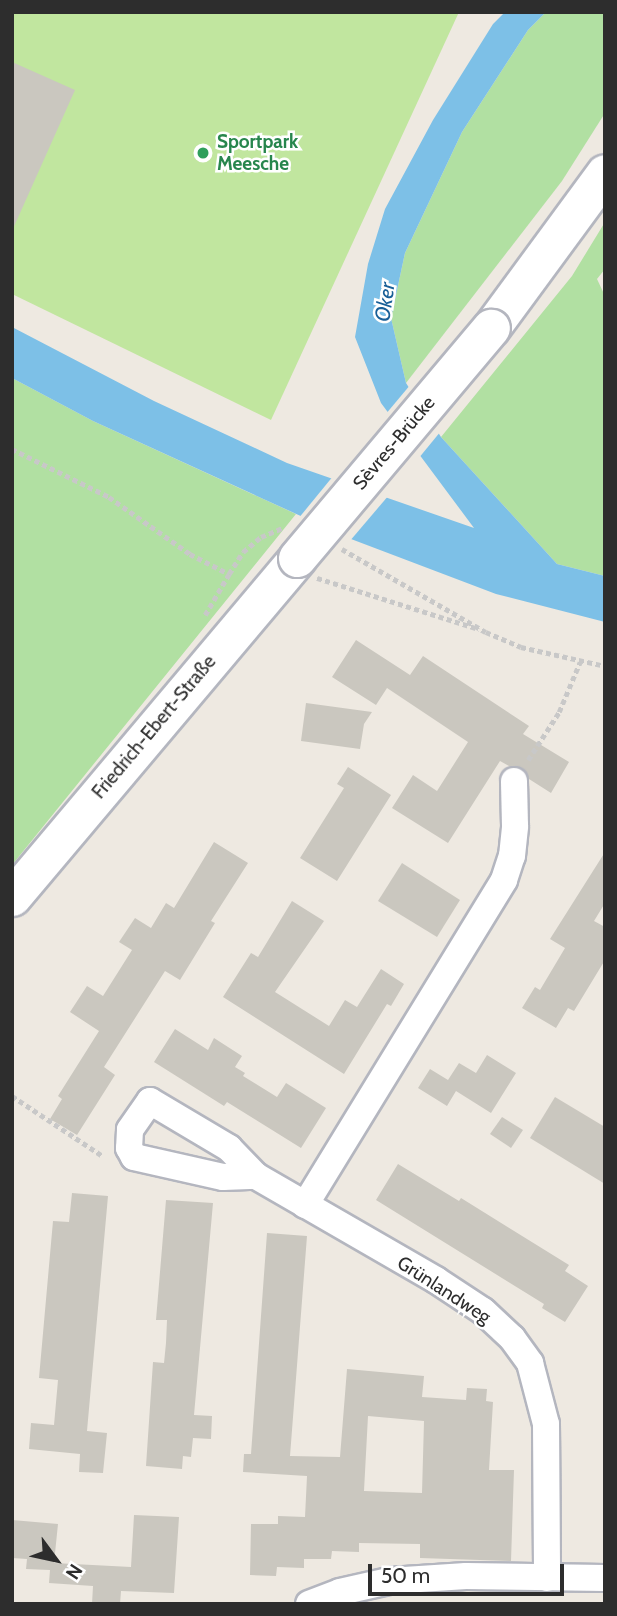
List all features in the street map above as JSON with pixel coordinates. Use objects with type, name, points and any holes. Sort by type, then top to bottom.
[{"type":"main road","name":"Sèvres-Brücke","points":[[304,566],[491,328],[605,173]]},
{"type":"main road","name":"Friedrich-Ebert-Straße","points":[[12,897],[304,566]]},
{"type":"street","points":[[305,1205],[504,880],[512,856],[515,825],[513,781]]},
{"type":"street","name":"Grünlandweg","points":[[129,1148],[130,1130],[150,1101],[229,1148],[256,1176],[436,1280],[483,1311],[512,1338],[530,1363],[546,1424],[547,1578]]},
{"type":"street","points":[[129,1148],[134,1157],[223,1177],[256,1176]]},
{"type":"street","points":[[309,1604],[340,1592],[388,1581],[466,1576],[605,1578]]},
{"type":"path","points":[[304,566],[486,632]]},
{"type":"path","points":[[513,781],[559,712],[580,662]]},
{"type":"path","points":[[12,1096],[103,1158],[129,1148]]},
{"type":"green space","name":"Sportpark Meesche","points":[[12,12],[459,12],[271,420],[12,294]]},
{"type":"green space","points":[[546,12],[605,12],[605,113],[562,181],[406,383],[391,318],[405,253],[462,132],[528,30]]},
{"type":"green space","points":[[605,222],[605,269],[597,279],[605,296],[605,576],[557,564],[441,437],[572,276]]},
{"type":"green space","points":[[12,378],[93,421],[296,514],[12,865]]},
{"type":"water","name":"Oker","points":[[505,12],[546,12],[528,30],[462,132],[405,253],[391,318],[406,383],[441,437],[557,564],[605,576],[605,622],[496,594],[351,539],[93,421],[12,378],[12,327],[154,401],[287,463],[474,528],[381,403],[355,337],[368,264],[385,209],[433,120],[493,24]]},
{"type":"pier","points":[[411,384],[441,431],[418,459],[385,415]]},
{"type":"pier","points":[[334,475],[389,495],[349,542],[298,519]]},
{"type":"building","points":[[12,62],[75,90],[12,231]]},
{"type":"building","points":[[356,640],[410,675],[423,656],[529,726],[523,734],[569,762],[551,793],[529,779],[522,768],[500,761],[448,843],[392,808],[413,775],[437,791],[468,742],[387,688],[376,705],[332,677]]},
{"type":"building","points":[[306,703],[372,712],[364,724],[360,749],[301,741]]},
{"type":"building","points":[[348,767],[391,795],[337,881],[300,858],[344,788],[337,784]]},
{"type":"building","points":[[214,842],[248,863],[211,921],[215,923],[180,980],[165,971],[104,1067],[115,1075],[77,1135],[50,1119],[62,1099],[58,1096],[99,1031],[70,1012],[87,986],[103,996],[132,950],[119,942],[135,918],[151,928],[166,903],[174,908]]},
{"type":"building","points":[[605,852],[605,903],[594,921],[605,927],[605,960],[574,1011],[568,1008],[556,1028],[522,1008],[535,987],[540,990],[565,948],[550,939]]},
{"type":"building","points":[[402,863],[460,900],[437,937],[378,901]]},
{"type":"building","points":[[292,901],[324,921],[275,992],[329,1026],[345,1000],[357,1007],[381,969],[404,984],[391,1006],[387,1004],[344,1074],[223,997],[251,953],[258,957]]},
{"type":"building","points":[[175,1029],[208,1050],[214,1038],[242,1056],[235,1067],[245,1073],[243,1076],[277,1097],[286,1083],[326,1108],[301,1148],[227,1102],[224,1106],[154,1062]]},
{"type":"building","points":[[487,1055],[516,1073],[491,1113],[456,1091],[447,1106],[418,1088],[430,1069],[448,1080],[459,1063],[476,1073]]},
{"type":"building","points":[[555,1097],[605,1127],[605,1184],[530,1138]]},
{"type":"building","points":[[502,1117],[523,1130],[511,1148],[490,1134]]},
{"type":"building","points":[[398,1164],[459,1201],[461,1198],[569,1265],[565,1271],[588,1286],[565,1322],[542,1308],[544,1304],[376,1200]]},
{"type":"building","points":[[72,1193],[108,1196],[87,1431],[107,1433],[103,1473],[79,1472],[80,1454],[29,1449],[31,1423],[54,1425],[58,1380],[39,1378],[53,1221],[69,1222]]},
{"type":"building","points":[[166,1200],[213,1203],[194,1415],[212,1416],[211,1439],[193,1438],[191,1457],[183,1456],[182,1469],[146,1466],[153,1362],[164,1363],[166,1343],[167,1320],[156,1320]]},
{"type":"building","points":[[267,1233],[307,1236],[290,1456],[340,1457],[347,1369],[424,1376],[422,1397],[466,1400],[467,1388],[487,1389],[486,1401],[493,1402],[489,1470],[514,1470],[511,1561],[420,1558],[420,1544],[359,1543],[359,1552],[332,1551],[331,1559],[304,1559],[304,1568],[277,1567],[276,1576],[250,1575],[251,1524],[278,1524],[278,1516],[305,1517],[307,1476],[243,1472],[244,1454],[251,1454]],"holes":[[[368,1416],[424,1421],[422,1493],[364,1491]]]},
{"type":"building","points":[[134,1515],[179,1517],[174,1593],[121,1591],[120,1604],[92,1604],[93,1586],[49,1583],[50,1570],[26,1569],[27,1559],[12,1558],[12,1520],[58,1524],[54,1563],[131,1567]]},
{"type":"place","name":"Sportpark Meesche","points":[[203,153]]}]
